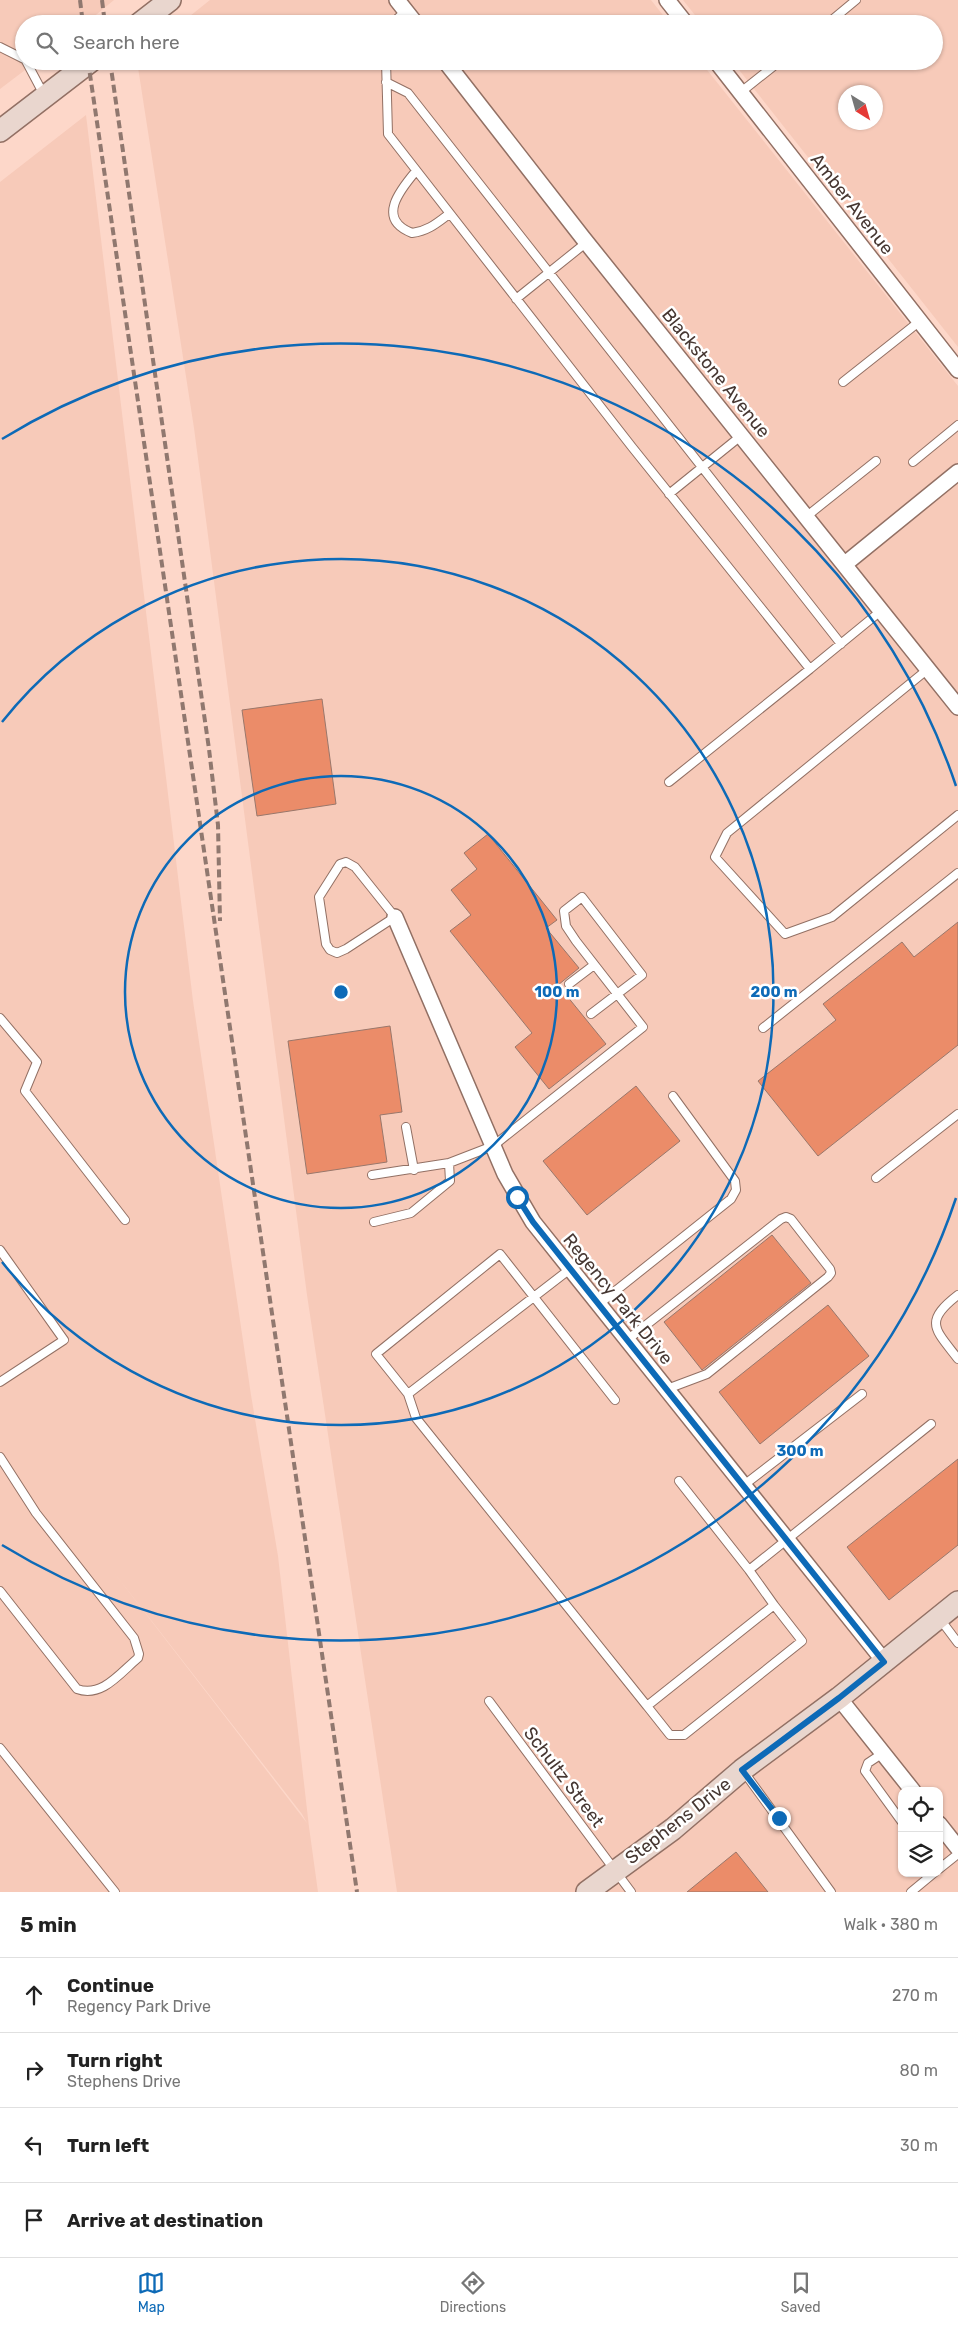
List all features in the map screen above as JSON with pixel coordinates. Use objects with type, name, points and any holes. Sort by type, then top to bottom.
[{"type":"street","points":[[151,15],[170,0]]},
{"type":"street","points":[[667,0],[679,15]]},
{"type":"street","points":[[403,4],[410,15]]},
{"type":"street","points":[[0,131],[80,70]]},
{"type":"street","name":"Blackstone Avenue","points":[[452,70],[958,707]]},
{"type":"street","name":"Amber Avenue","points":[[723,70],[958,370]]},
{"type":"street","points":[[845,564],[958,472]]},
{"type":"street","name":"Regency Park Drive","points":[[395,917],[493,1146],[522,1206],[570,1269],[884,1662]]},
{"type":"street","name":"Stephens Drive","points":[[587,1892],[673,1829],[742,1770],[839,1698],[958,1602]]},
{"type":"street","points":[[839,1698],[910,1787]]},
{"type":"street","points":[[943,1829],[958,1848]]},
{"type":"lane","points":[[838,15],[856,0]]},
{"type":"lane","points":[[396,15],[403,4]]},
{"type":"lane","points":[[0,47],[15,55]]},
{"type":"lane","points":[[30,70],[45,97]]},
{"type":"lane","points":[[386,70],[388,134],[669,494],[810,670]]},
{"type":"lane","points":[[741,92],[769,70]]},
{"type":"lane","points":[[386,82],[408,93],[548,274],[841,644]]},
{"type":"lane","points":[[416,171],[399,192],[393,206],[394,215],[399,224],[412,233],[421,232],[431,228],[449,214]]},
{"type":"lane","points":[[516,299],[587,242]]},
{"type":"lane","points":[[843,382],[920,322]]},
{"type":"lane","points":[[913,462],[958,425]]},
{"type":"lane","points":[[669,494],[742,436]]},
{"type":"lane","points":[[807,516],[876,460]]},
{"type":"lane","points":[[669,782],[882,610]]},
{"type":"lane","points":[[928,670],[727,833],[715,857],[785,934],[832,917],[958,816]]},
{"type":"lane","points":[[346,862],[355,866],[395,917],[346,950],[337,953],[330,950],[326,944],[319,897],[340,864],[346,862]]},
{"type":"lane","points":[[763,1028],[958,873]]},
{"type":"lane","points":[[372,1176],[449,1163],[493,1146],[642,1028],[617,994],[594,965],[566,926],[564,911],[582,898],[642,975],[617,994],[590,1014]]},
{"type":"lane","points":[[569,984],[594,965]]},
{"type":"lane","points":[[0,1018],[37,1062],[25,1090],[125,1220]]},
{"type":"lane","points":[[599,1304],[731,1199],[736,1190],[735,1181],[673,1096]]},
{"type":"lane","points":[[876,1178],[958,1114]]},
{"type":"lane","points":[[406,1128],[414,1170]]},
{"type":"lane","points":[[374,1222],[411,1213],[450,1181],[449,1163]]},
{"type":"lane","points":[[628,1340],[786,1217],[790,1219],[830,1269],[831,1273],[828,1277],[707,1374],[667,1389]]},
{"type":"lane","points":[[0,1250],[64,1340],[0,1382]]},
{"type":"lane","points":[[615,1400],[500,1254],[376,1354],[408,1394],[416,1418],[670,1735],[684,1735],[802,1641],[679,1481]]},
{"type":"lane","points":[[408,1394],[570,1269]]},
{"type":"lane","points":[[958,1295],[942,1308],[935,1320],[937,1332],[958,1359]]},
{"type":"lane","points":[[744,1485],[862,1394]]},
{"type":"lane","points":[[749,1570],[931,1424]]},
{"type":"lane","points":[[0,1457],[36,1513],[134,1638],[139,1654],[138,1658],[102,1689],[85,1692],[77,1689],[0,1591]]},
{"type":"lane","points":[[647,1706],[774,1605]]},
{"type":"lane","points":[[938,1618],[958,1643]]},
{"type":"lane","name":"Schultz Street","points":[[489,1701],[631,1892]]},
{"type":"lane","points":[[0,1748],[114,1892]]},
{"type":"lane","points":[[883,1753],[868,1763],[865,1771],[898,1816]]},
{"type":"lane","points":[[742,1770],[831,1892]]},
{"type":"lane","points":[[943,1866],[958,1854]]},
{"type":"lane","points":[[910,1892],[929,1877]]},
{"type":"shaded area","points":[[0,0],[114,0],[96,15],[15,15],[15,70],[25,70],[0,89]]},
{"type":"shaded area","points":[[210,0],[651,0],[663,15],[191,15]]},
{"type":"shaded area","points":[[683,0],[958,0],[958,347],[739,70],[943,70],[943,15],[695,15]]},
{"type":"shaded area","points":[[138,70],[707,70],[958,386],[958,1892],[397,1892],[307,1295],[194,428]]},
{"type":"shaded area","points":[[86,115],[193,1001],[251,1395],[278,1556],[318,1892],[0,1892],[0,182]],"holes":[[[112,1570],[302,1814],[307,1823]]]},
{"type":"building","points":[[322,699],[336,804],[257,816],[242,710]]},
{"type":"building","points":[[488,834],[557,920],[546,928],[579,968],[558,985],[606,1044],[549,1089],[515,1047],[532,1033],[450,931],[471,915],[451,890],[477,869],[464,853]]},
{"type":"building","points":[[958,922],[958,1045],[818,1156],[758,1081],[836,1020],[823,1004],[902,942],[914,957]]},
{"type":"building","points":[[390,1026],[402,1112],[380,1115],[387,1162],[307,1174],[288,1041]]},
{"type":"building","points":[[636,1086],[680,1141],[587,1215],[543,1161]]},
{"type":"building","points":[[772,1235],[811,1283],[702,1370],[664,1322]]},
{"type":"building","points":[[828,1305],[869,1356],[760,1444],[719,1392]]},
{"type":"building","points":[[958,1459],[958,1545],[889,1600],[847,1547]]},
{"type":"building","points":[[736,1852],[768,1892],[687,1892]]},
{"type":"railway","points":[[80,0],[82,15]]},
{"type":"railway","points":[[102,0],[104,15]]},
{"type":"railway","points":[[89,70],[357,1892]]},
{"type":"railway","points":[[111,70],[209,749],[218,825],[220,921]]},
{"type":"route","points":[[517,1197],[533,1222],[884,1662],[742,1770],[779,1818]]}]
